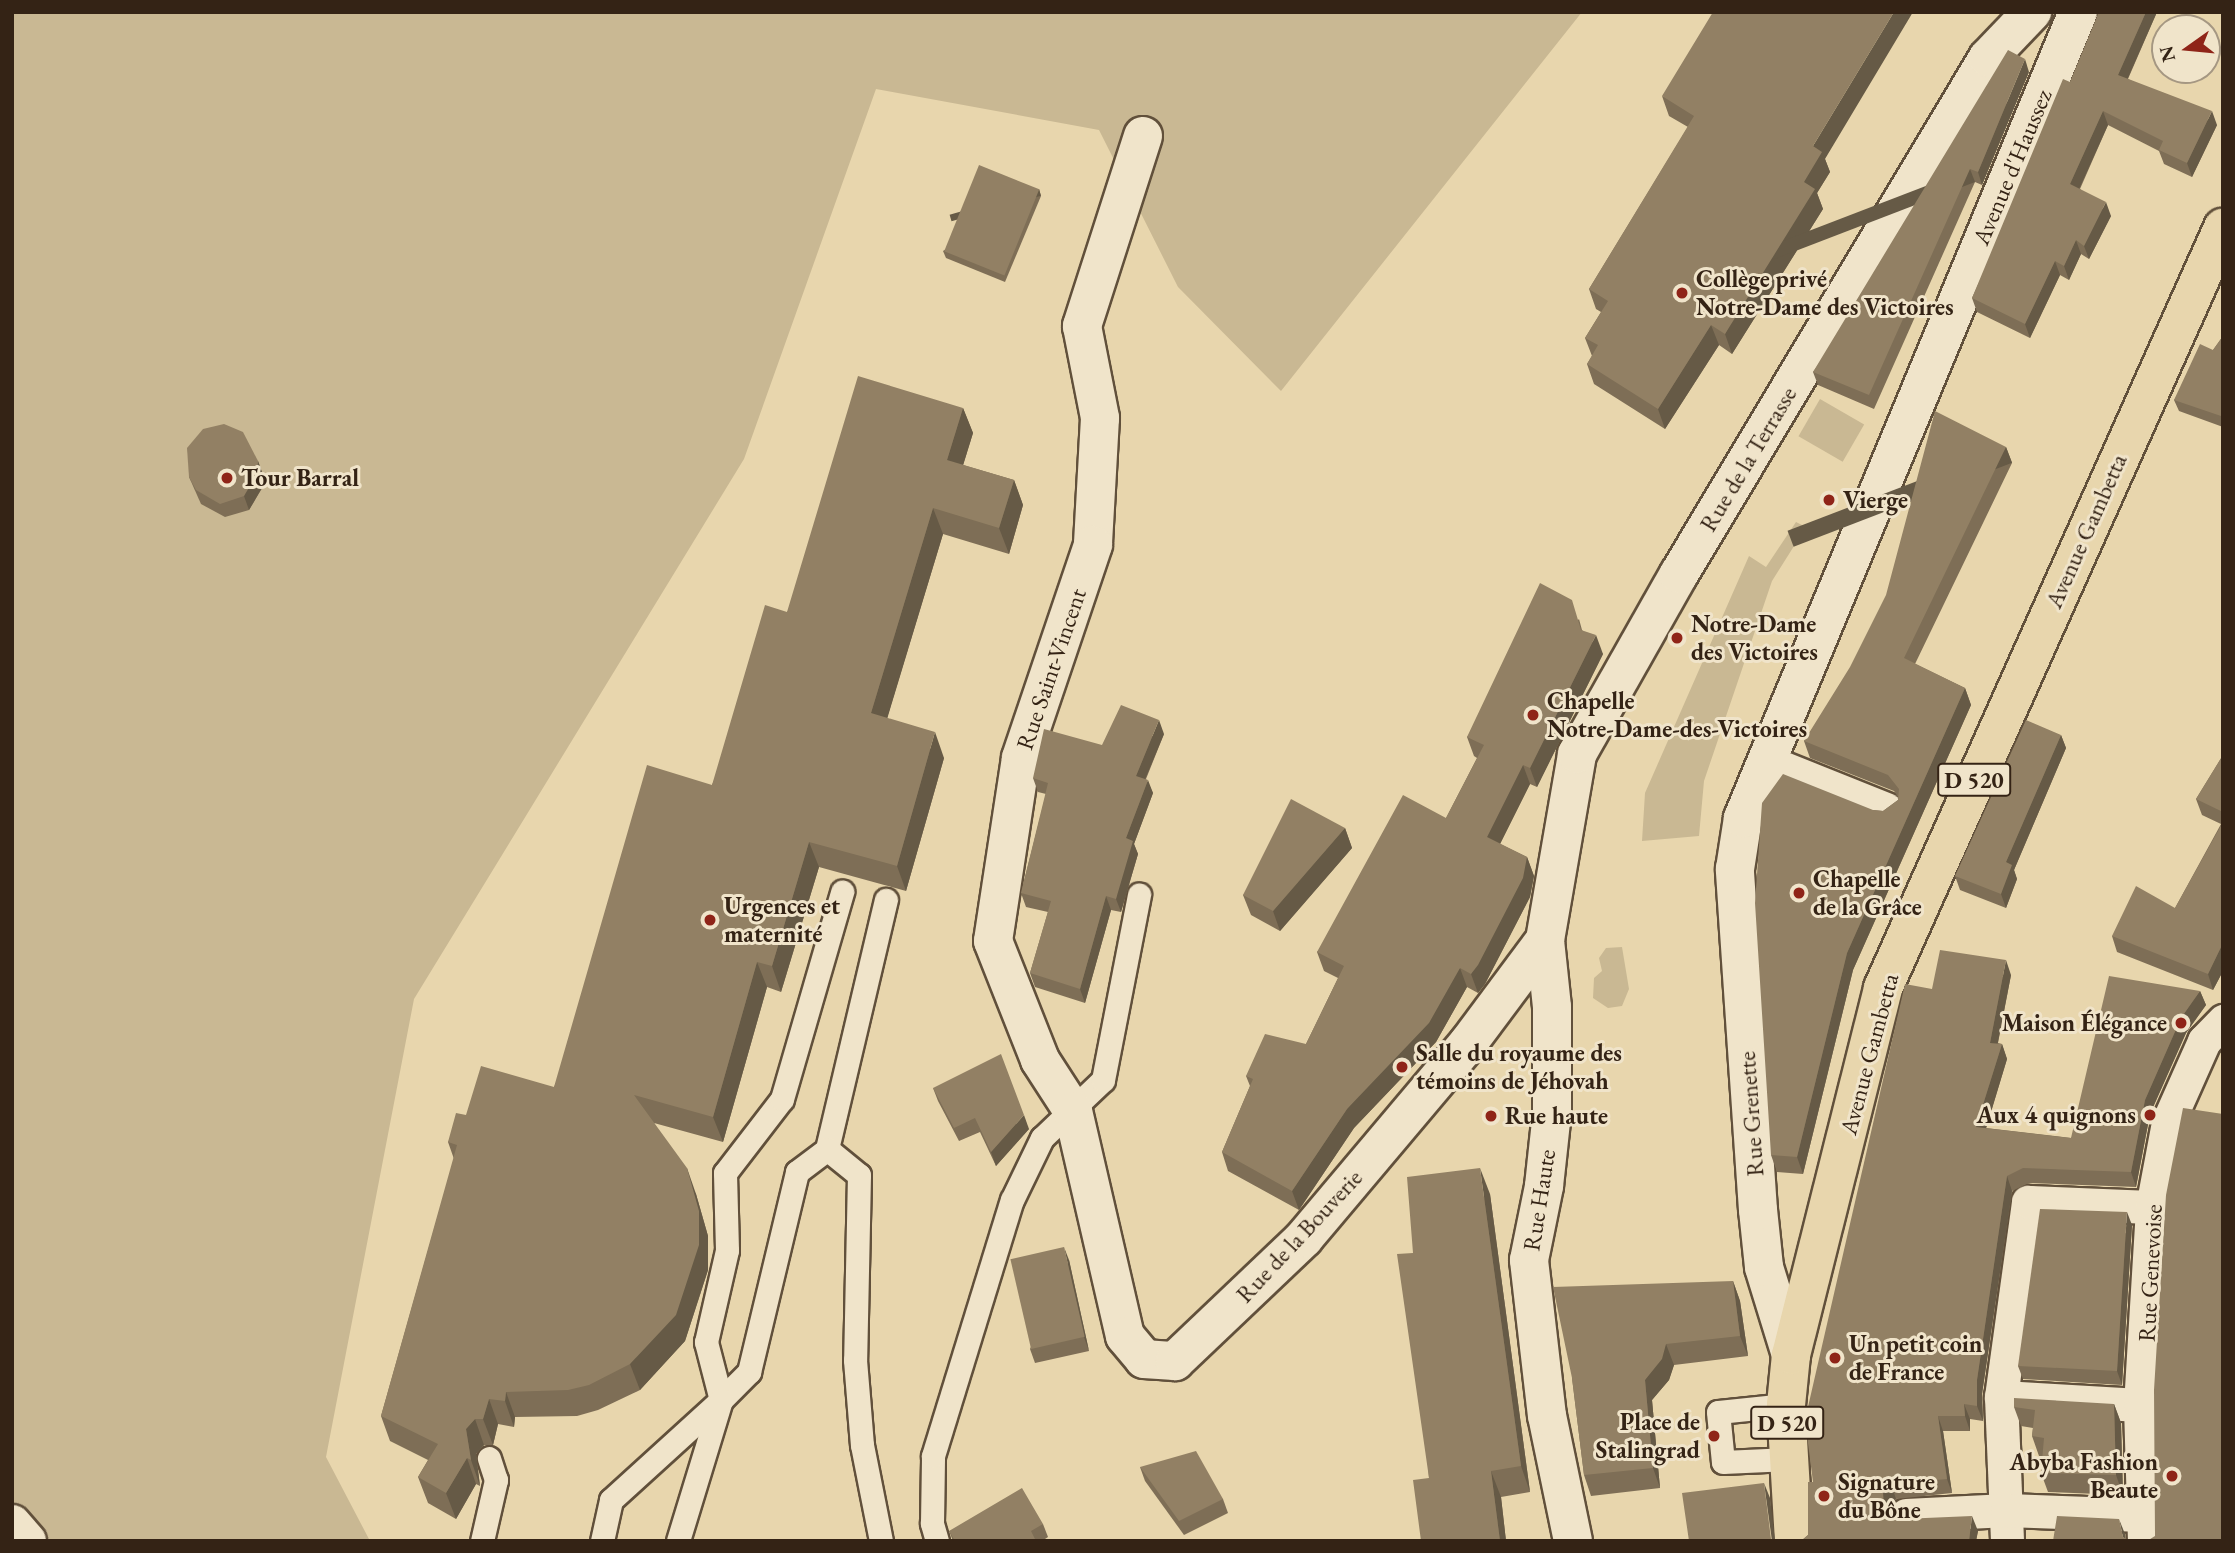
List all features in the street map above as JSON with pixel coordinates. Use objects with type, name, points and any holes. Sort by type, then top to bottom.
[{"type":"main road","name":"Avenue Gambetta","points":[[1793,1532],[1786,1405],[1791,1355],[1883,988],[2223,228]]},
{"type":"street","name":"Rue de la Terrasse","points":[[1545,940],[1577,754],[1679,574],[1988,58],[2032,12]]},
{"type":"street","name":"Avenue d'Haussez","points":[[1735,869],[1743,818],[2078,12]]},
{"type":"street","name":"Rue Saint-Vincent","points":[[1089,1193],[1073,1111],[1040,1060],[993,941],[1021,758],[1093,545],[1100,418],[1082,326],[1143,136]]},
{"type":"street","points":[[1766,761],[1886,809]]},
{"type":"street","name":"Rue Grenette","points":[[1735,869],[1764,1267],[1791,1355]]},
{"type":"street","name":"Rue de la Bouverie","points":[[1089,1193],[1125,1336],[1144,1359],[1175,1361],[1304,1238],[1469,1042],[1545,940]]},
{"type":"street","name":"Rue Haute","points":[[1545,940],[1552,1007],[1552,1112],[1544,1186],[1529,1260],[1547,1416],[1573,1541]]},
{"type":"street","name":"Rue Genevoise","points":[[2143,1528],[2140,1405],[2152,1207],[2168,1122],[2204,1041],[2223,1021]]},
{"type":"street","points":[[2007,1525],[2001,1397],[2028,1202],[2152,1207]]},
{"type":"street","points":[[2001,1397],[2140,1405]]},
{"type":"street","points":[[1906,1515],[2007,1525],[2143,1528]]},
{"type":"street","points":[[12,1524],[27,1541]]},
{"type":"lane","points":[[678,1541],[721,1400],[706,1342],[727,1250],[724,1173],[782,1099],[842,892]]},
{"type":"lane","points":[[937,1541],[932,1523],[933,1456],[1012,1200],[1042,1138],[1103,1080],[1139,894]]},
{"type":"lane","points":[[602,1541],[611,1500],[749,1372],[797,1172],[827,1149],[886,900]]},
{"type":"lane","points":[[827,1149],[859,1175],[855,1360],[862,1445],[881,1541]]},
{"type":"lane","points":[[1786,1405],[1718,1412],[1723,1462],[1789,1459]]},
{"type":"lane","points":[[482,1541],[496,1480],[489,1458]]},
{"type":"shaded area","points":[[12,12],[1582,12],[1281,391],[1178,287],[1099,130],[876,89],[744,459],[414,999],[326,1457],[370,1541],[12,1541]]},
{"type":"shaded area","points":[[1820,399],[1864,424],[1843,462],[1798,436]]},
{"type":"shaded area","points":[[1796,522],[1806,527],[1772,581],[1704,781],[1699,836],[1642,841],[1645,793],[1749,556],[1766,567]]},
{"type":"shaded area","points":[[1622,947],[1629,989],[1622,1006],[1608,1008],[1593,998],[1594,978],[1602,971],[1599,958],[1606,948]]},
{"type":"building","points":[[1713,12],[1894,12],[1813,146],[1822,152],[1804,182],[1815,189],[1725,334],[1711,325],[1658,409],[1587,364],[1598,345],[1585,338],[1608,301],[1589,289],[1694,116],[1662,96]]},
{"type":"building","points":[[2099,12],[2146,12],[2118,75],[2212,111],[2187,163],[2159,150],[2163,141],[2103,111],[2070,184],[2106,202],[2084,246],[2076,240],[2064,266],[2055,261],[2025,324],[1972,298],[2063,79],[2070,82]]},
{"type":"building","points":[[2008,50],[2025,59],[1978,172],[1970,169],[1869,395],[1813,372]]},
{"type":"building","points":[[979,165],[1039,189],[1004,276],[944,251]]},
{"type":"building","points":[[2223,336],[2221,416],[2174,400],[2200,344],[2213,350]]},
{"type":"building","name":"Urgences et maternité","points":[[858,376],[963,408],[947,460],[1014,480],[999,528],[933,508],[871,713],[935,732],[897,866],[809,842],[772,966],[757,962],[713,1117],[634,1095],[687,1168],[699,1211],[699,1245],[676,1315],[630,1364],[589,1385],[568,1390],[506,1392],[505,1401],[489,1399],[483,1419],[475,1419],[466,1429],[471,1460],[467,1458],[446,1493],[418,1477],[438,1444],[381,1416],[457,1145],[448,1142],[456,1113],[466,1115],[481,1066],[554,1087],[647,765],[712,785],[765,605],[787,612]]},
{"type":"building","points":[[1935,411],[2006,447],[1904,658],[1965,688],[1847,953],[1797,1157],[1771,1155],[1755,903],[1762,803],[1783,774],[1873,810],[1883,811],[1898,800],[1899,789],[1888,775],[1804,741],[1850,667],[1886,595]]},
{"type":"building","points":[[224,424],[243,432],[258,461],[257,474],[244,496],[220,504],[196,490],[189,477],[187,448],[203,429]]},
{"type":"building","points":[[1540,583],[1572,600],[1581,630],[1596,635],[1530,768],[1523,765],[1487,837],[1527,857],[1523,878],[1478,965],[1471,974],[1460,968],[1429,1023],[1347,1109],[1292,1191],[1222,1152],[1253,1079],[1246,1076],[1265,1034],[1306,1044],[1344,966],[1317,952],[1403,795],[1446,818],[1484,745],[1467,737]]},
{"type":"building","points":[[1121,705],[1159,720],[1136,776],[1148,780],[1126,838],[1133,841],[1116,899],[1106,896],[1080,989],[1030,973],[1051,901],[1021,893],[1048,783],[1033,778],[1044,729],[1102,745]]},
{"type":"building","points":[[2026,720],[2061,735],[2006,862],[2012,865],[2001,894],[1955,876]]},
{"type":"building","points":[[2223,755],[2223,812],[2196,799]]},
{"type":"building","points":[[1291,799],[1345,828],[1273,911],[1243,895]]},
{"type":"building","points":[[2223,822],[2223,943],[2208,974],[2112,936],[2136,886],[2175,908]]},
{"type":"building","points":[[1940,950],[2006,960],[1990,1043],[2002,1044],[1976,1127],[2071,1138],[2109,976],[2200,991],[2181,1018],[2145,1100],[2131,1172],[2023,1168],[2007,1176],[1977,1380],[1977,1406],[1964,1404],[1965,1416],[1938,1416],[1947,1479],[1891,1484],[1883,1492],[1884,1510],[1902,1519],[1972,1516],[1969,1541],[1801,1541],[1808,1535],[1808,1482],[1813,1482],[1805,1420],[1905,984],[1932,989]]},
{"type":"building","points":[[1001,1054],[1024,1115],[991,1152],[975,1118],[954,1128],[933,1088]]},
{"type":"building","points":[[2183,1108],[2223,1114],[2223,1541],[2147,1541],[2155,1536],[2154,1390],[2166,1195]]},
{"type":"building","points":[[1480,1168],[1521,1466],[1491,1471],[1500,1541],[1421,1541],[1413,1480],[1429,1478],[1397,1254],[1413,1253],[1407,1177]]},
{"type":"building","points":[[2040,1209],[2127,1212],[2117,1371],[2018,1366]]},
{"type":"building","points":[[1064,1247],[1085,1337],[1031,1349],[1010,1259]]},
{"type":"building","points":[[1733,1281],[1740,1336],[1666,1344],[1662,1359],[1645,1380],[1653,1468],[1584,1475],[1572,1378],[1553,1287]]},
{"type":"building","points":[[2014,1398],[2114,1404],[2116,1475],[2041,1473],[2044,1438],[2032,1436],[2035,1410],[2014,1407]]},
{"type":"building","points":[[1196,1451],[1223,1499],[1179,1521],[1140,1467]]},
{"type":"building","points":[[1764,1483],[1771,1539],[1775,1541],[1689,1541],[1682,1493]]},
{"type":"building","points":[[1022,1488],[1043,1524],[1031,1531],[1036,1541],[955,1541],[949,1531]]},
{"type":"building","points":[[2057,1516],[2119,1519],[2123,1537],[2130,1541],[2053,1541]]},
{"type":"place","name":"Collège privé Notre-Dame des Victoires","points":[[1682,293]]},
{"type":"place","name":"Tour Barral","points":[[227,478]]},
{"type":"place","name":"Vierge","points":[[1829,500]]},
{"type":"place","name":"Notre-Dame des Victoires","points":[[1677,638]]},
{"type":"place","name":"Chapelle Notre-Dame-des-Victoires","points":[[1533,715]]},
{"type":"place","name":"Chapelle de la Grâce","points":[[1799,893]]},
{"type":"place","name":"Urgences et maternité","points":[[710,920]]},
{"type":"place","name":"Maison Élégance","points":[[2181,1023]]},
{"type":"place","name":"Salle du royaume des témoins de Jéhovah","points":[[1402,1067]]},
{"type":"place","name":"Aux 4 quignons","points":[[2150,1115]]},
{"type":"place","name":"Rue haute","points":[[1491,1116]]},
{"type":"place","name":"Un petit coin de France","points":[[1835,1358]]},
{"type":"place","name":"Place de Stalingrad","points":[[1714,1436]]},
{"type":"place","name":"Abyba Fashion Beaute","points":[[2172,1476]]},
{"type":"place","name":"Signature du Bône","points":[[1824,1496]]}]
